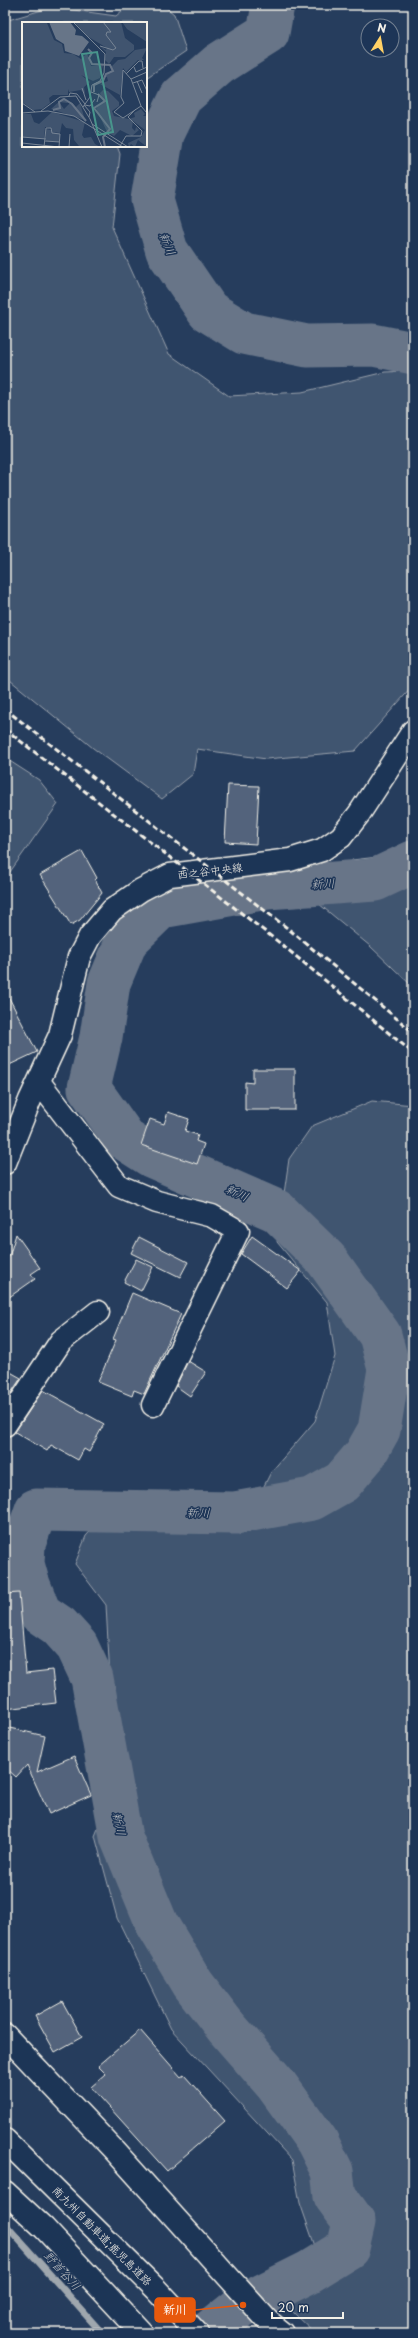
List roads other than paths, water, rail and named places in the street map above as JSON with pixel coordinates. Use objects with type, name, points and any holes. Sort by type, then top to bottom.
[{"type":"main road","name":"西之谷中央線","points":[[5,1163],[38,1082],[60,1036],[79,957],[90,936],[112,910],[146,887],[170,875],[290,860],[322,850],[341,837],[360,814],[413,731]]},
{"type":"main road","points":[[38,1082],[120,1186],[157,1202],[212,1216],[238,1231],[153,1405]]},
{"type":"main road","points":[[5,1425],[61,1341],[98,1312]]},
{"type":"main road","points":[[5,2036],[114,2150],[276,2327]]},
{"type":"main road","name":"南九州自動車道;鹿児島道路","points":[[5,2140],[156,2289],[197,2333]]},
{"type":"main road","points":[[5,2192],[44,2228],[142,2333]]},
{"type":"waterway","name":"新川","points":[[273,5],[268,33],[219,64],[181,97],[163,134],[152,200],[167,251],[208,311],[244,333],[307,346],[373,345],[413,353]]},
{"type":"waterway","name":"新川","points":[[208,2333],[243,2305],[309,2272],[348,2248],[354,2222],[335,2196],[332,2171],[317,2141],[275,2083],[226,2027],[193,1984],[157,1924],[121,1837],[92,1678],[77,1646],[59,1626],[40,1613],[23,1564],[24,1544],[36,1510],[235,1513],[312,1499],[342,1482],[365,1455],[379,1430],[389,1369],[380,1335],[326,1259],[277,1211],[151,1156],[126,1140],[89,1088],[101,1037],[109,983],[127,940],[161,907],[267,888],[375,880],[413,862]]},
{"type":"waterway","name":"野首谷川","points":[[5,2224],[102,2333]]},
{"type":"railway","points":[[5,709],[291,931],[413,1032]]},
{"type":"railway","points":[[5,729],[281,944],[413,1053]]},
{"type":"place","name":"新川","points":[[243,2305]]}]
